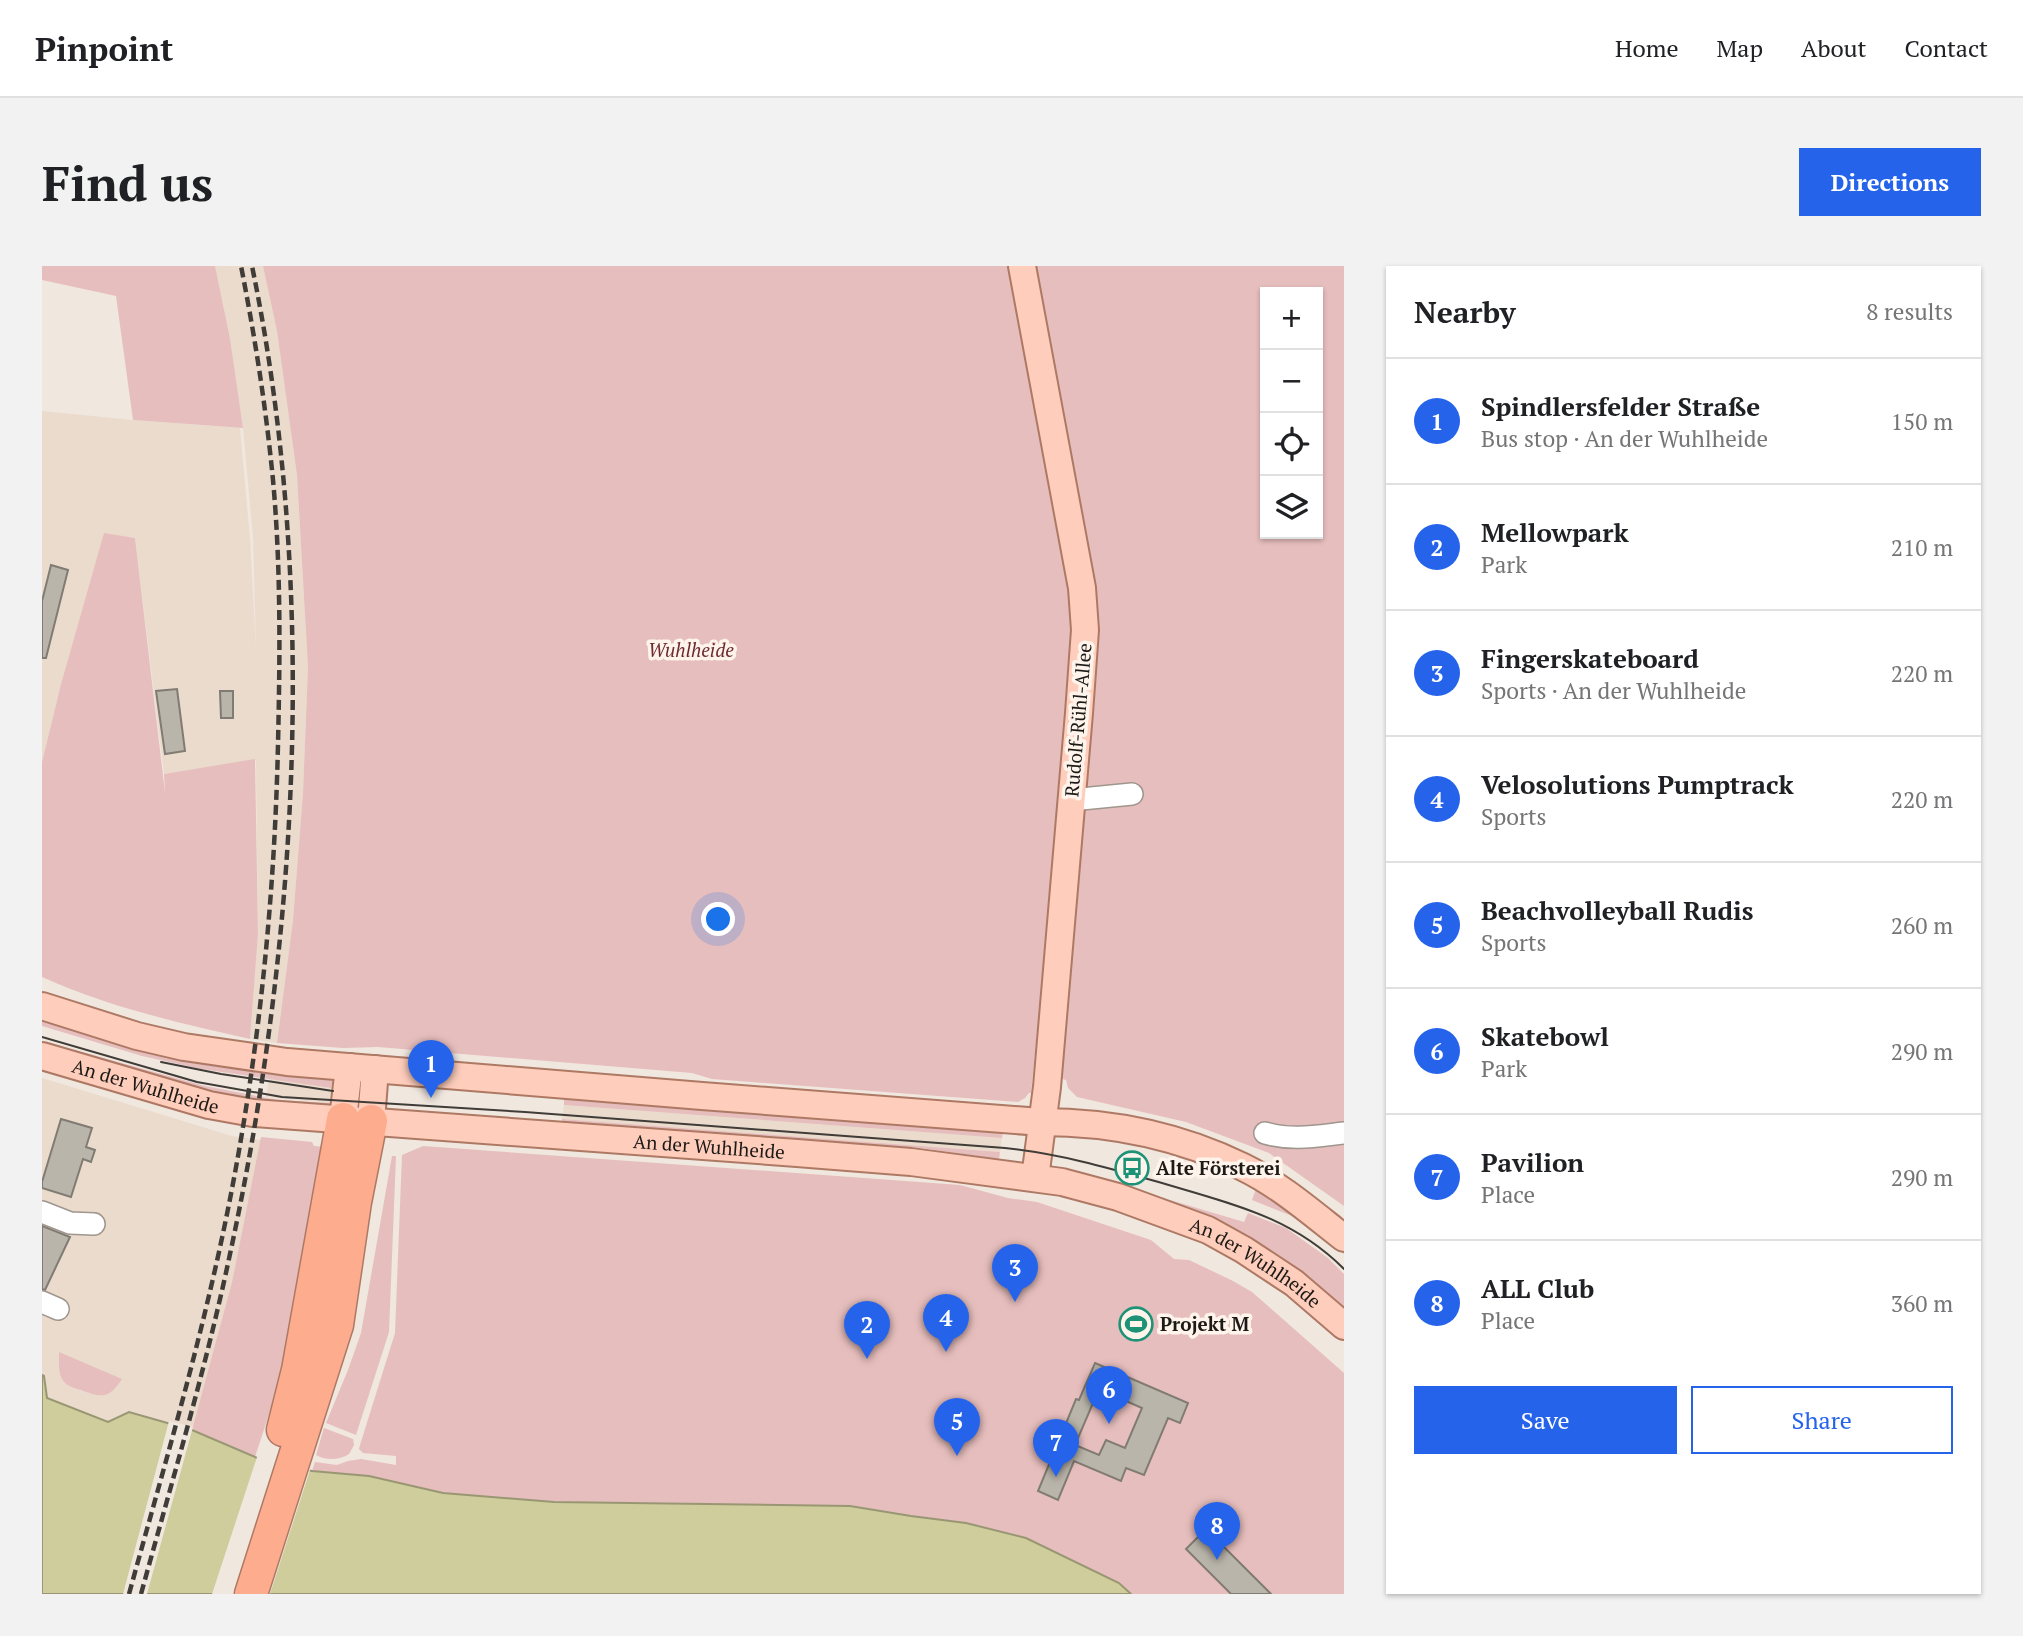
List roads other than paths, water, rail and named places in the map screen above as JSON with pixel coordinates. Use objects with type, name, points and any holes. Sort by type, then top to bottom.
[{"type":"highway","points":[[251,1594],[291,1437],[298,1370],[357,1120]]},
{"type":"highway","points":[[230,1594],[291,1437]]},
{"type":"main road","name":"Rudolf-Rühl-Allee","points":[[1022,266],[1082,588],[1084,612],[1071,800],[1046,1087],[1035,1178]]},
{"type":"main road","points":[[42,1006],[137,1036],[184,1047],[287,1062],[1041,1122],[1079,1122],[1146,1132],[1243,1167],[1286,1194],[1344,1238]]},
{"type":"main road","name":"An der Wuhlheide","points":[[43,1058],[209,1105],[253,1113],[911,1162],[1062,1182],[1118,1197],[1208,1230],[1294,1283],[1344,1326]]},
{"type":"main road","points":[[357,1120],[362,1068]]},
{"type":"lane","points":[[1071,800],[1132,794]]},
{"type":"lane","points":[[1265,1133],[1278,1137],[1301,1138],[1344,1133]]},
{"type":"lane","points":[[42,1212],[70,1223],[94,1224]]},
{"type":"tram line","points":[[42,1037],[197,1082],[282,1097],[525,1112],[1005,1148],[1046,1154],[1142,1177],[1236,1205],[1303,1236],[1344,1269]]},
{"type":"tram line","points":[[161,1062],[333,1091]]},
{"type":"railway","points":[[129,1594],[192,1364],[226,1220],[250,1085],[272,881],[278,744],[279,579],[267,426],[241,266]]},
{"type":"railway","points":[[141,1594],[199,1382],[230,1254],[253,1133],[272,1010],[285,886],[292,760],[292,635],[286,511],[273,387],[252,266]]},
{"type":"place","name":"Spindlersfelder Straße","points":[[431,1098]]},
{"type":"place","name":"Alte Försterei","points":[[1132,1168]]},
{"type":"place","name":"Fingerskateboard","points":[[1015,1302]]},
{"type":"place","name":"Projekt M","points":[[1136,1324]]},
{"type":"place","name":"Velosolutions Pumptrack","points":[[946,1352]]},
{"type":"place","name":"Mellowpark","points":[[867,1359]]},
{"type":"place","name":"Skatebowl","points":[[1109,1424]]},
{"type":"place","name":"Beachvolleyball Rudis","points":[[957,1456]]},
{"type":"place","name":"Pavilion","points":[[1056,1477]]},
{"type":"place","name":"ALL Club","points":[[1217,1560]]},
{"type":"park label","name":"Wuhlheide","points":[[691,650]]}]
